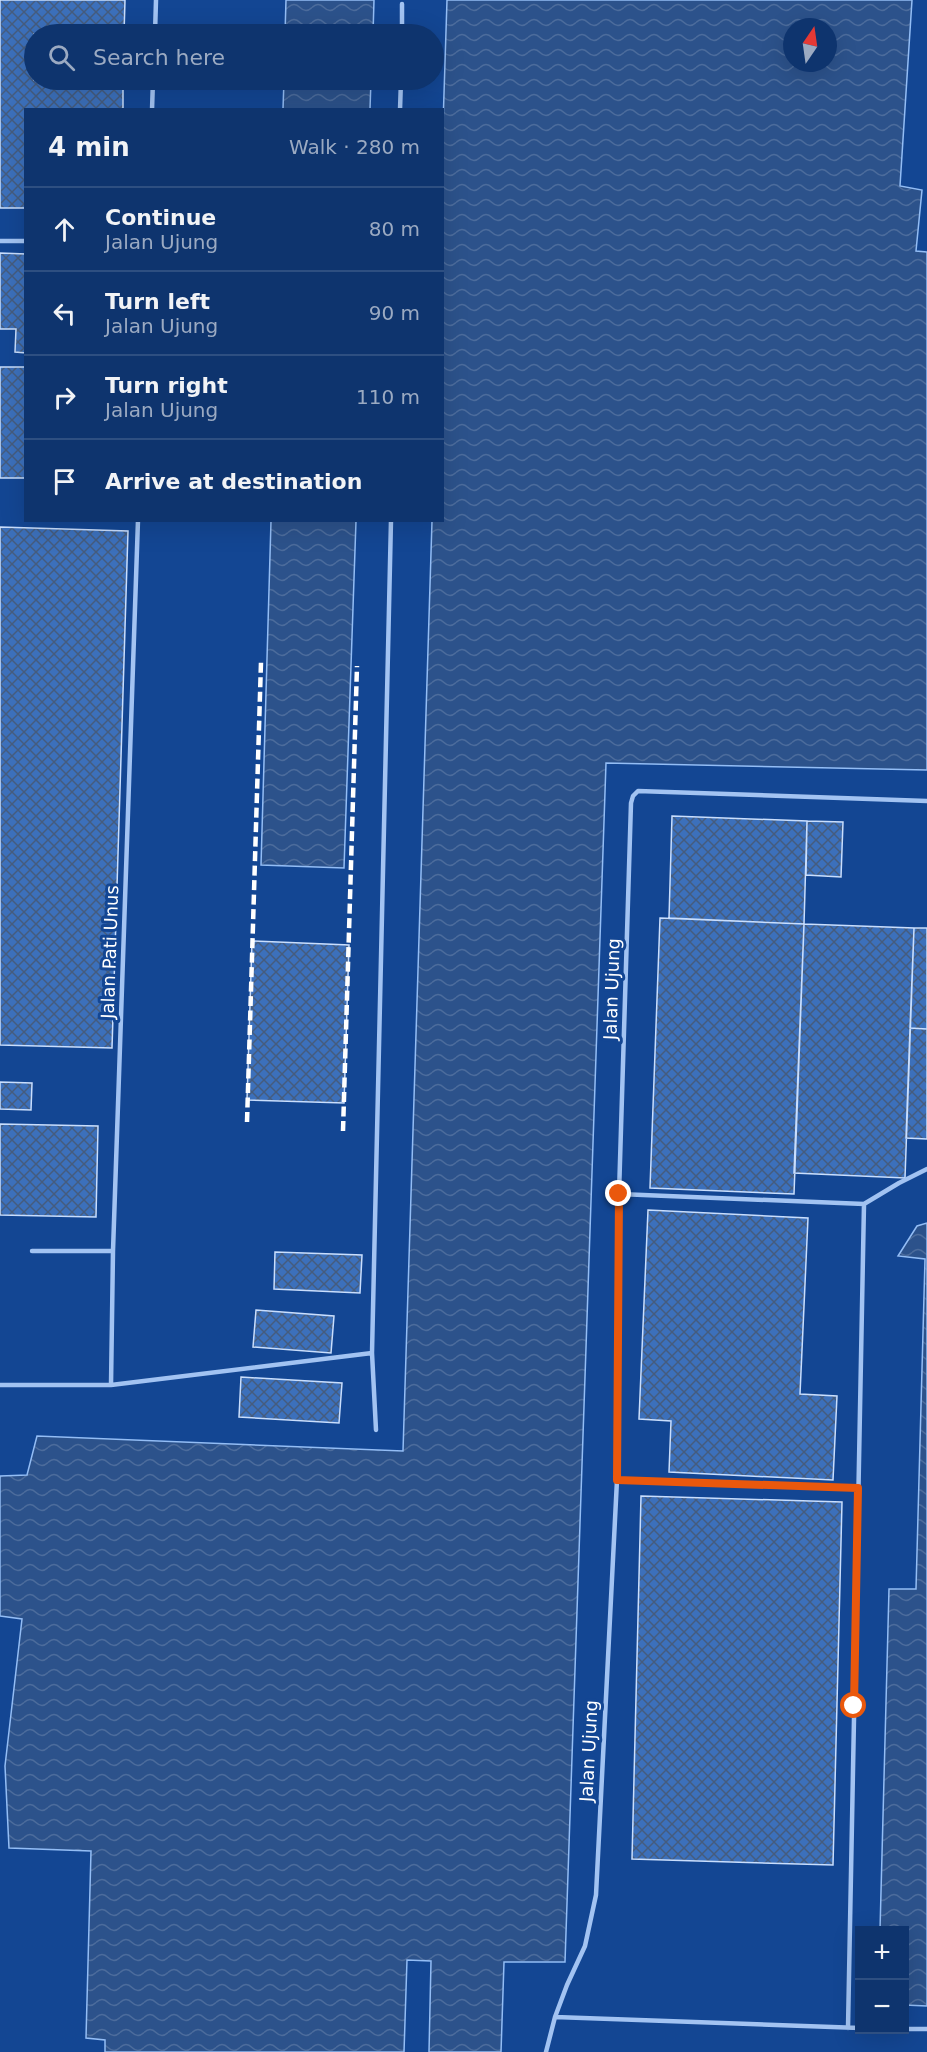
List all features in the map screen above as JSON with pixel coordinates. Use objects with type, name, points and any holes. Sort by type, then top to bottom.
[{"type":"lane","points":[[155,24],[156,0]]},
{"type":"lane","points":[[402,4],[402,24]]},
{"type":"lane","points":[[152,108],[153,90]]},
{"type":"lane","points":[[400,90],[400,108]]},
{"type":"lane","points":[[0,242],[24,241]]},
{"type":"lane","name":"Jalan Pati Unus","points":[[111,1385],[113,1251],[138,522]]},
{"type":"lane","points":[[376,1430],[372,1353],[391,522]]},
{"type":"lane","name":"Jalan Ujung","points":[[546,2052],[555,2017],[585,1946],[596,1895],[617,1480],[619,1194],[633,796],[638,791],[927,801]]},
{"type":"lane","points":[[619,1194],[864,1204],[927,1169]]},
{"type":"lane","points":[[848,2028],[864,1204]]},
{"type":"lane","points":[[32,1251],[113,1251]]},
{"type":"lane","points":[[0,1385],[111,1385],[372,1353]]},
{"type":"lane","points":[[617,1480],[858,1488]]},
{"type":"lane","points":[[555,2017],[855,2028]]},
{"type":"lane","points":[[909,2029],[927,2029]]},
{"type":"water","points":[[286,0],[374,0],[373,24],[285,24]]},
{"type":"water","points":[[447,0],[912,0],[900,186],[922,190],[916,251],[927,252],[927,770],[606,763],[565,1962],[504,1962],[501,2052],[429,2052],[431,1961],[407,1960],[404,2052],[105,2052],[105,2040],[86,2038],[91,1851],[9,1848],[5,1766],[22,1619],[0,1616],[0,1476],[27,1475],[37,1436],[403,1451],[432,522],[444,522],[444,108]]},
{"type":"water","points":[[284,90],[371,90],[370,108],[283,108]]},
{"type":"water","points":[[271,522],[356,522],[344,868],[261,865]]},
{"type":"water","points":[[927,1223],[927,2006],[909,2005],[909,1926],[880,1926],[889,1589],[916,1589],[925,1259],[898,1256],[917,1226]]},
{"type":"building","points":[[0,0],[125,0],[124,24],[24,24],[24,90],[123,90],[123,108],[24,108],[24,208],[0,208]]},
{"type":"building","points":[[0,253],[24,254],[24,353],[15,352],[16,329],[0,329]]},
{"type":"building","points":[[0,367],[24,367],[24,478],[0,478]]},
{"type":"building","points":[[0,527],[128,531],[112,1048],[0,1045]]},
{"type":"building","points":[[672,816],[807,821],[804,924],[669,918]]},
{"type":"building","points":[[807,821],[843,822],[841,877],[806,875]]},
{"type":"building","points":[[660,918],[804,924],[794,1194],[650,1188]]},
{"type":"building","points":[[804,924],[914,928],[905,1178],[794,1173]]},
{"type":"building","points":[[914,928],[927,928],[927,1029],[910,1028]]},
{"type":"building","points":[[252,941],[349,945],[344,1103],[247,1100]]},
{"type":"building","points":[[910,1028],[927,1029],[927,1139],[906,1138]]},
{"type":"building","points":[[0,1082],[32,1083],[31,1110],[0,1109]]},
{"type":"building","points":[[0,1124],[98,1126],[96,1217],[0,1215]]},
{"type":"building","points":[[648,1210],[808,1218],[800,1394],[837,1396],[833,1480],[669,1472],[671,1421],[639,1419]]},
{"type":"building","points":[[275,1252],[362,1255],[360,1293],[274,1289]]},
{"type":"building","points":[[256,1310],[334,1316],[331,1353],[253,1347]]},
{"type":"building","points":[[241,1377],[342,1383],[339,1423],[239,1417]]},
{"type":"building","points":[[641,1496],[842,1502],[833,1865],[632,1859]]},
{"type":"railway","points":[[247,1122],[261,662]]},
{"type":"railway","points":[[343,1131],[357,666]]},
{"type":"route","points":[[619,1194],[617,1480],[858,1488],[854,1706]]}]
